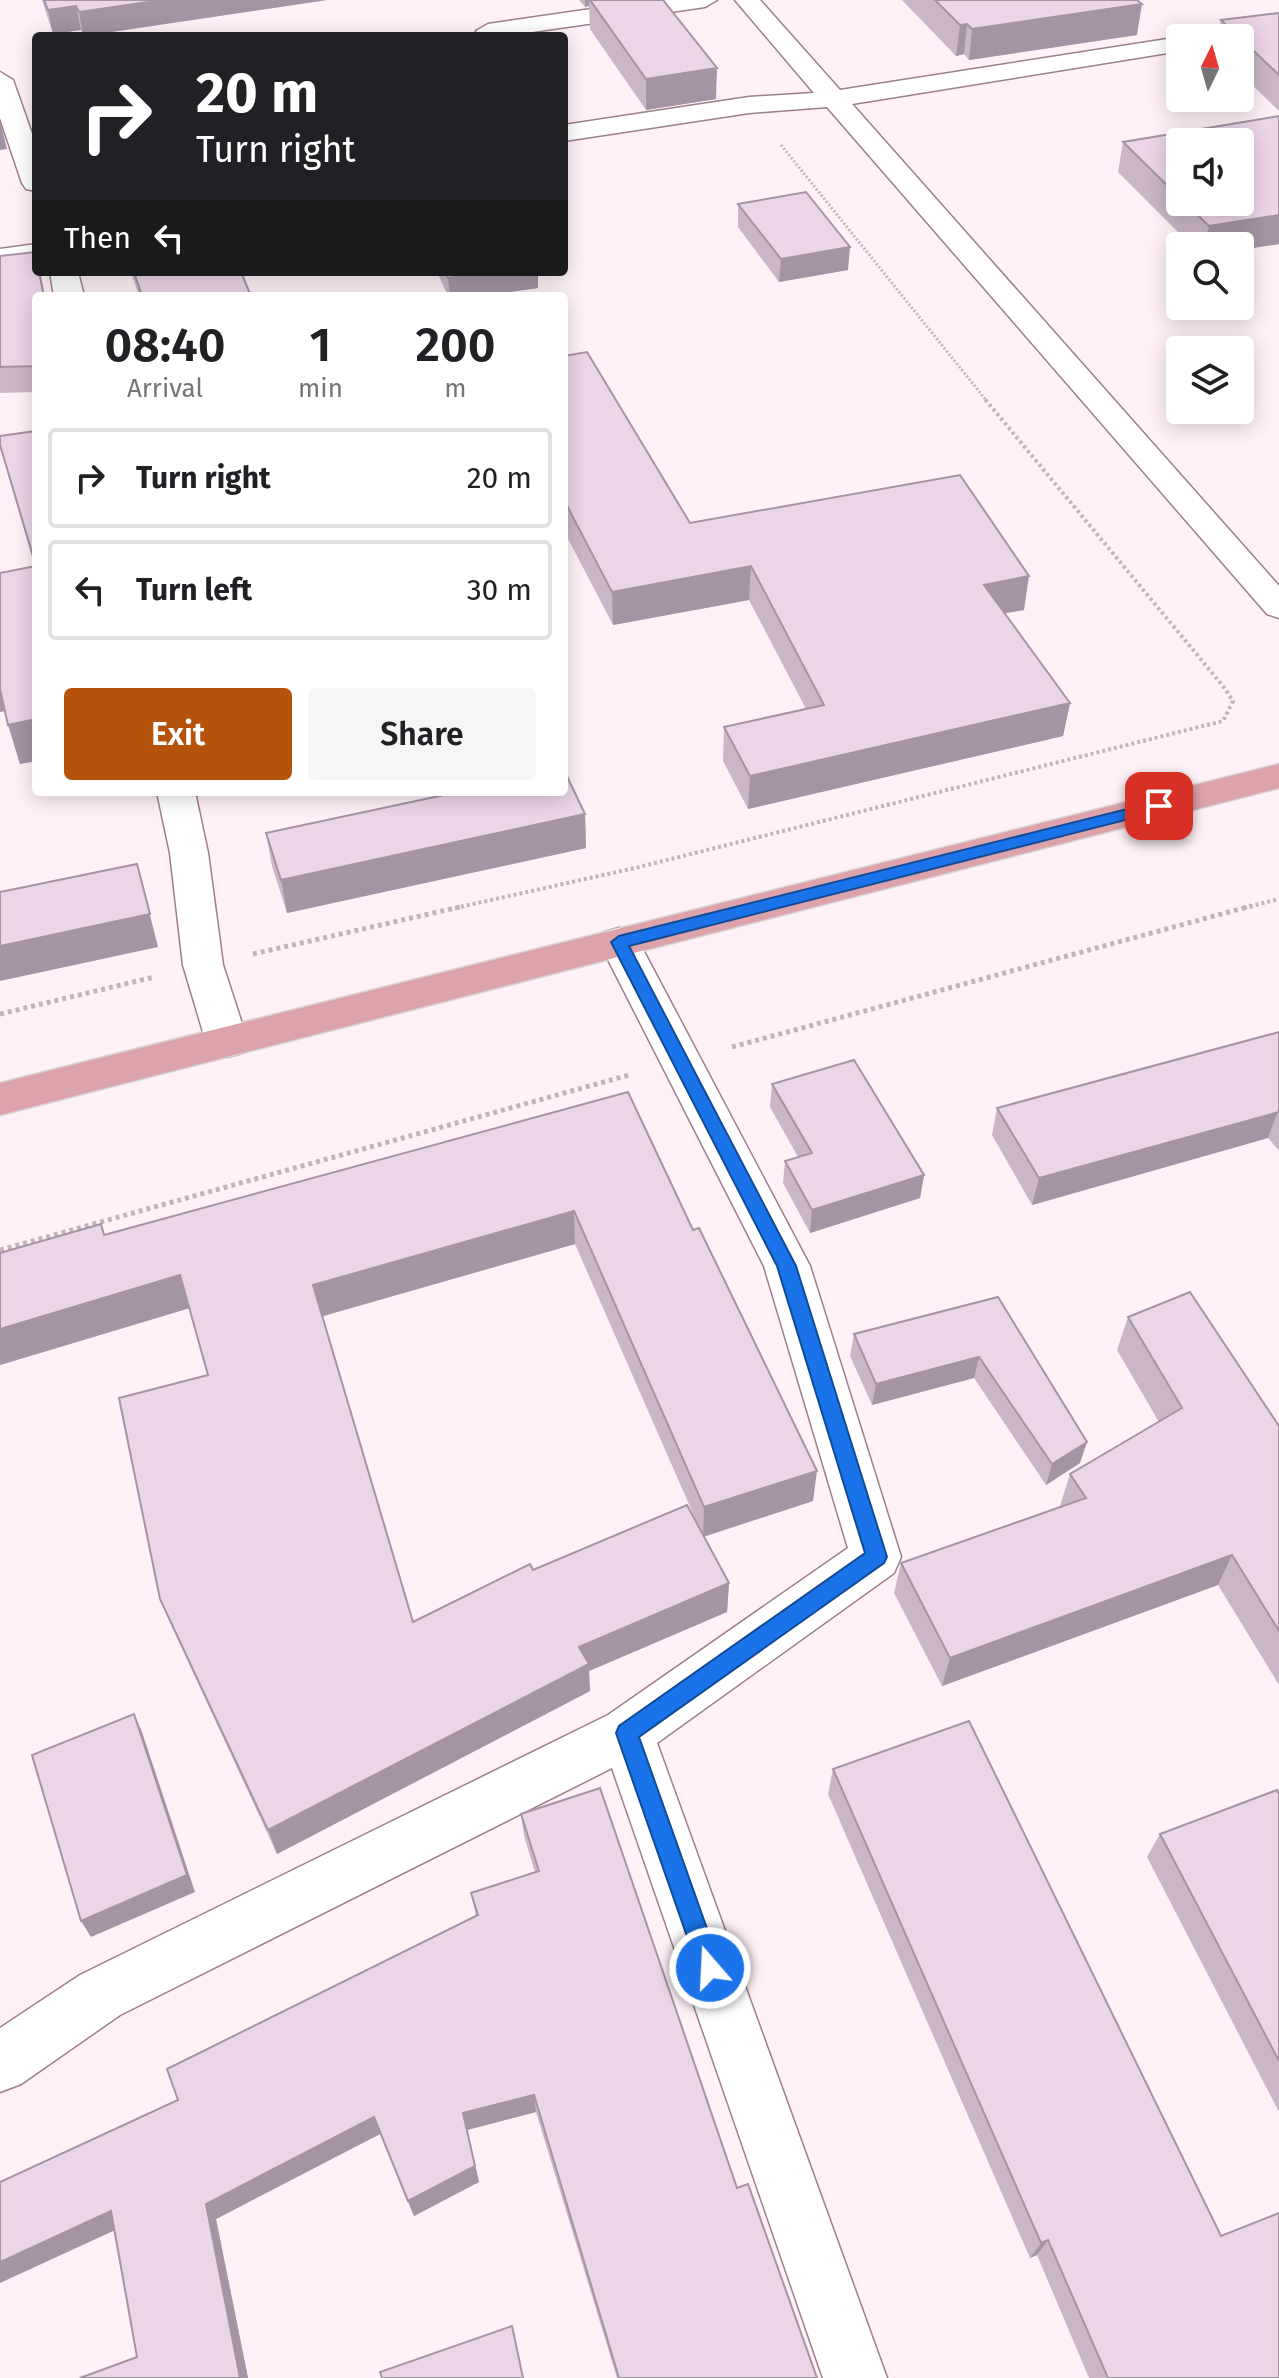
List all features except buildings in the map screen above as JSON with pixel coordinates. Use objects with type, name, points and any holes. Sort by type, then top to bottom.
[{"type":"main road","points":[[0,1099],[1279,776]]},
{"type":"street","points":[[488,31],[705,0]]},
{"type":"street","points":[[747,0],[1279,607]]},
{"type":"street","points":[[568,132],[749,105],[834,99],[1166,46]]},
{"type":"street","points":[[0,80],[32,172]]},
{"type":"street","points":[[0,258],[32,254]]},
{"type":"street","points":[[177,796],[189,853],[203,965],[227,1042]]},
{"type":"street","points":[[0,2063],[100,1995],[627,1733],[876,1557],[787,1266],[619,942]]},
{"type":"street","points":[[627,1733],[855,2378]]},
{"type":"path","points":[[0,1014],[635,868],[1223,721],[1233,701],[1223,686],[1049,479],[749,105]]},
{"type":"route","points":[[710,1968],[627,1733],[876,1557],[787,1266],[619,942],[1159,806]]}]
